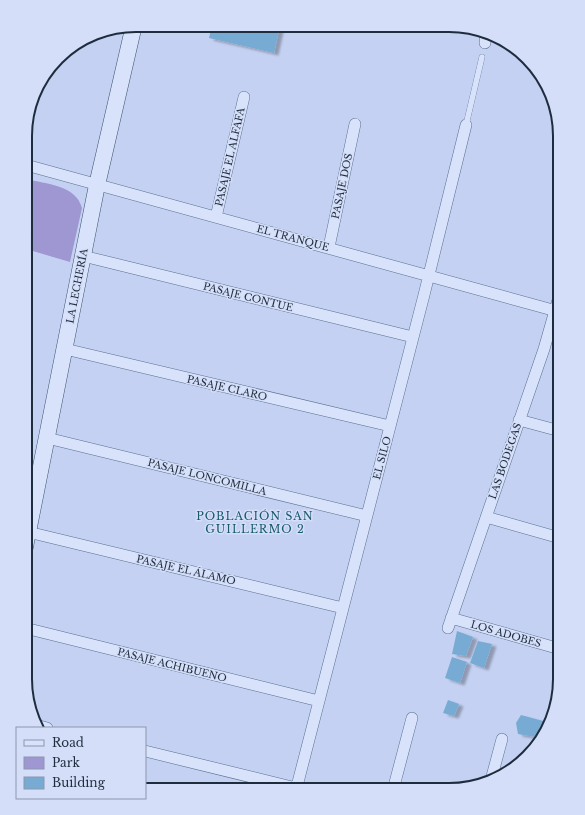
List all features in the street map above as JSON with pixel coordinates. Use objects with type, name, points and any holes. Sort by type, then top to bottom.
[{"type":"street","name":"LA LECHERÍA","points":[[32,514],[97,185],[132,32]]},
{"type":"street","name":"PASAJE EL ALFAFA","points":[[216,217],[244,97]]},
{"type":"street","name":"PASAJE DOS","points":[[328,247],[355,124]]},
{"type":"street","name":"EL SILO","points":[[298,783],[413,338],[466,125]]},
{"type":"street","name":"EL TRANQUE","points":[[32,167],[553,310]]},
{"type":"street","name":"PASAJE CONTUE","points":[[83,256],[413,338]]},
{"type":"street","name":"LAS BODEGAS","points":[[450,623],[553,325]]},
{"type":"street","name":"PASAJE CLARO","points":[[65,349],[390,426]]},
{"type":"street","points":[[520,420],[553,429]]},
{"type":"street","name":"PASAJE LONCOMILLA","points":[[47,438],[367,516]]},
{"type":"street","points":[[486,517],[553,536]]},
{"type":"street","name":"PASAJE EL ÁLAMO","points":[[32,541],[343,608]]},
{"type":"street","name":"LOS ADOBES","points":[[450,623],[553,647]]},
{"type":"street","name":"PASAJE ACHIBUENO","points":[[32,630],[319,701]]},
{"type":"street","points":[[396,783],[412,718]]},
{"type":"street","points":[[493,773],[502,739]]},
{"type":"street","points":[[146,752],[272,783]]},
{"type":"lane","points":[[466,125],[482,57]]},
{"type":"green space","points":[[32,180],[51,184],[67,190],[74,194],[79,200],[82,208],[70,262],[32,251]]},
{"type":"building","points":[[210,32],[278,32],[274,53],[209,38]]},
{"type":"building","points":[[457,631],[473,637],[466,656],[452,654]]},
{"type":"building","points":[[478,641],[492,644],[484,668],[470,663]]},
{"type":"building","points":[[452,657],[467,662],[460,683],[445,678]]},
{"type":"building","points":[[448,700],[459,704],[454,716],[443,713]]},
{"type":"building","points":[[521,715],[544,721],[535,737],[518,734],[516,723]]},
{"type":"district","name":"POBLACIÓN SAN GUILLERMO 2","points":[[255,522]]}]
